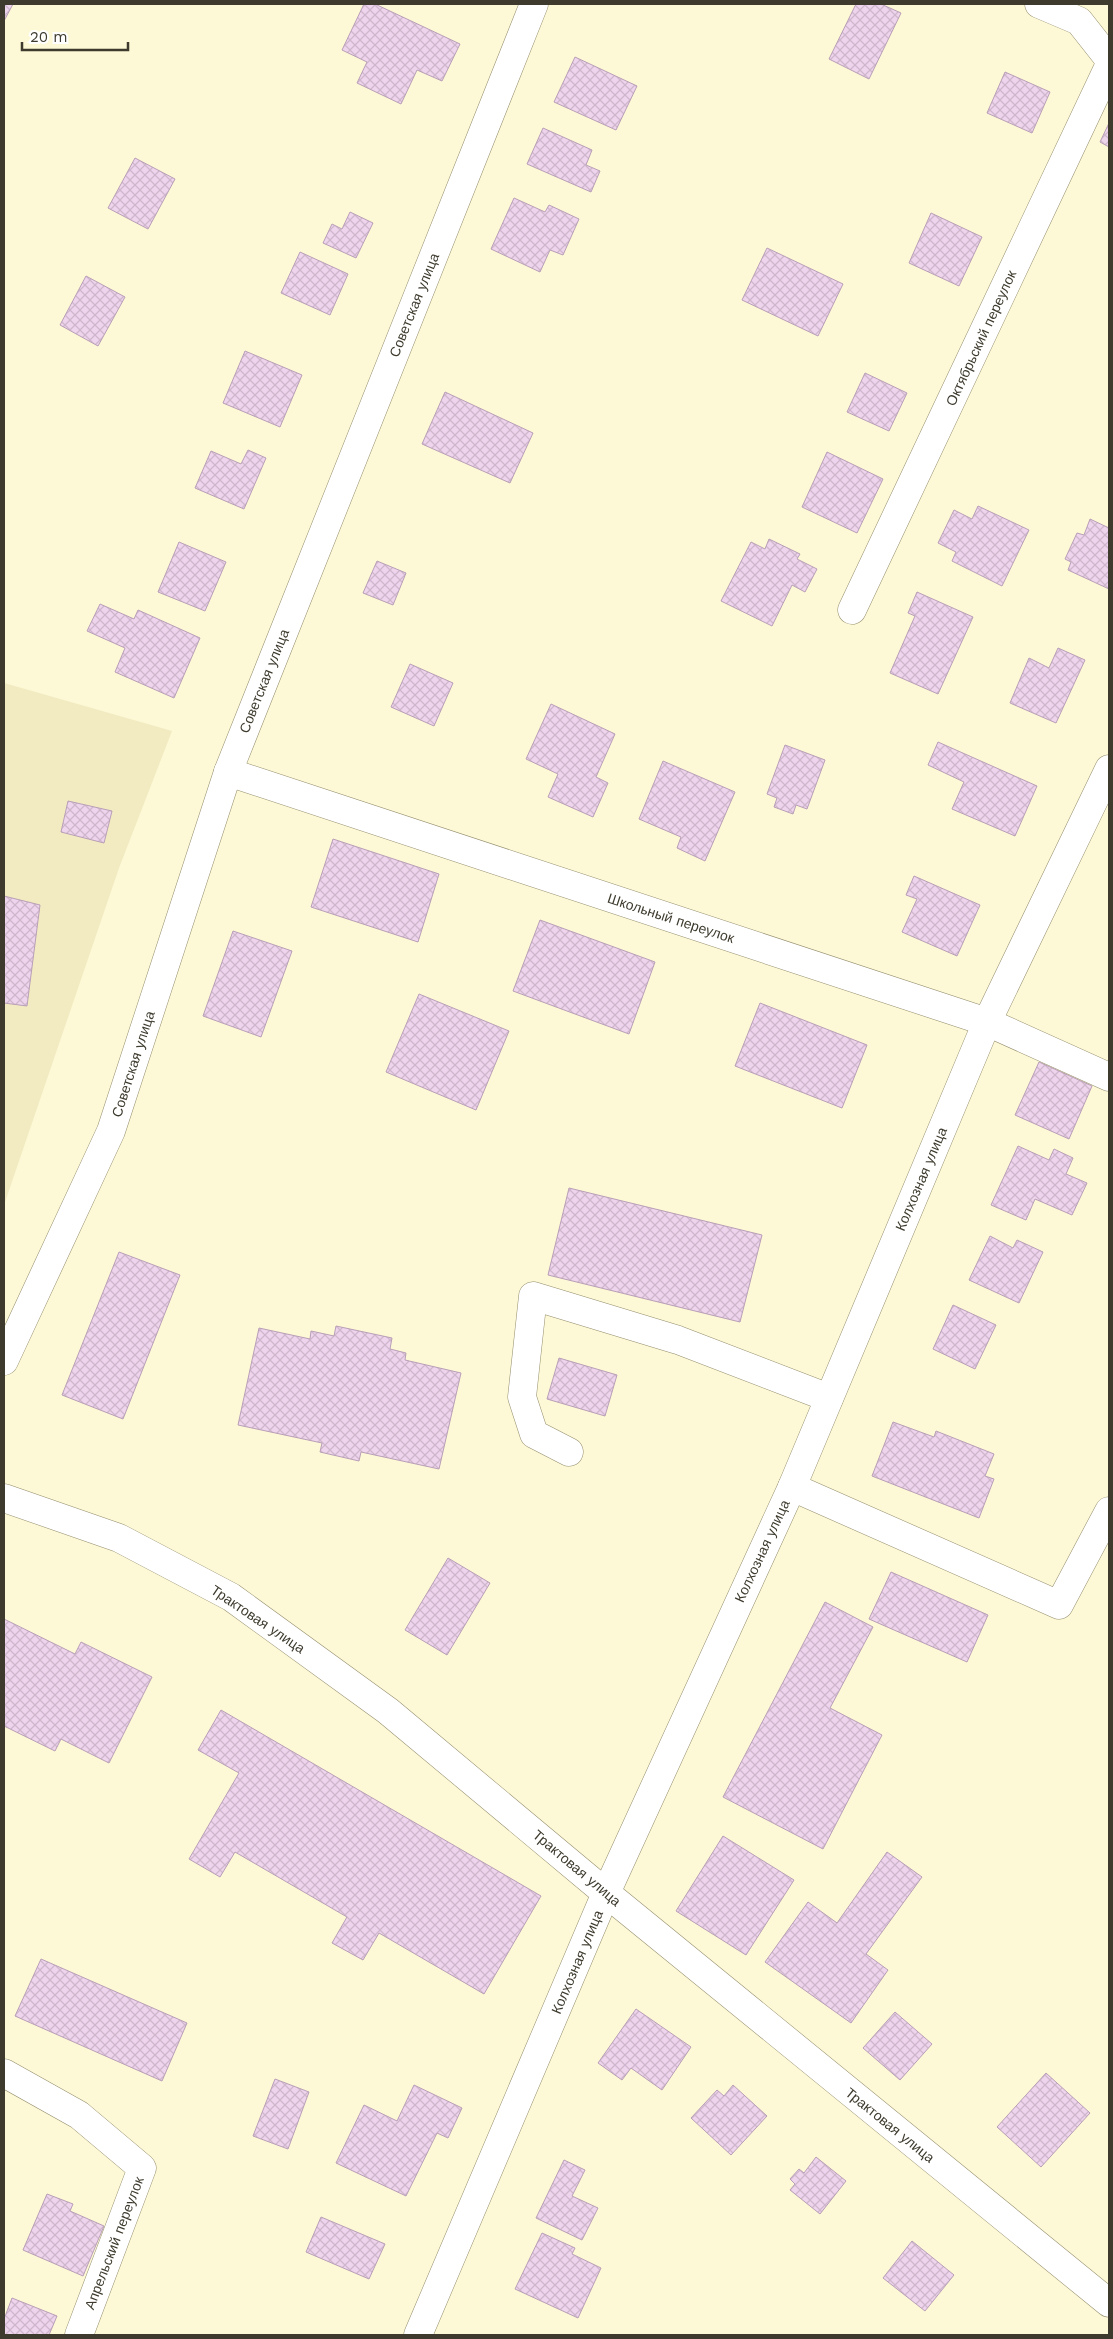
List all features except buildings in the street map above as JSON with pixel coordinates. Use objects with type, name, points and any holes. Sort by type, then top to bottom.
[{"type":"street","name":"Советская улица","points":[[4,1361],[111,1131],[228,772],[534,4]]},
{"type":"street","points":[[1038,4],[1083,13],[1109,59]]},
{"type":"street","name":"Октябрьский переулок","points":[[852,610],[1109,66]]},
{"type":"street","name":"Колхозная улица","points":[[418,2335],[606,1893],[792,1486],[987,1022],[1109,769]]},
{"type":"street","name":"Школьный переулок","points":[[228,772],[987,1022],[1109,1077]]},
{"type":"street","points":[[569,1452],[534,1434],[522,1397],[533,1296],[678,1340],[829,1398]]},
{"type":"street","points":[[792,1486],[1059,1605],[1109,1511]]},
{"type":"street","name":"Трактовая улица","points":[[4,1498],[119,1538],[231,1597],[388,1711],[606,1893],[1109,2304]]},
{"type":"street","name":"Апрельский переулок","points":[[4,2073],[79,2115],[142,2168],[78,2335]]},
{"type":"shaded area","points":[[4,683],[172,731],[119,868],[4,1205]]}]
